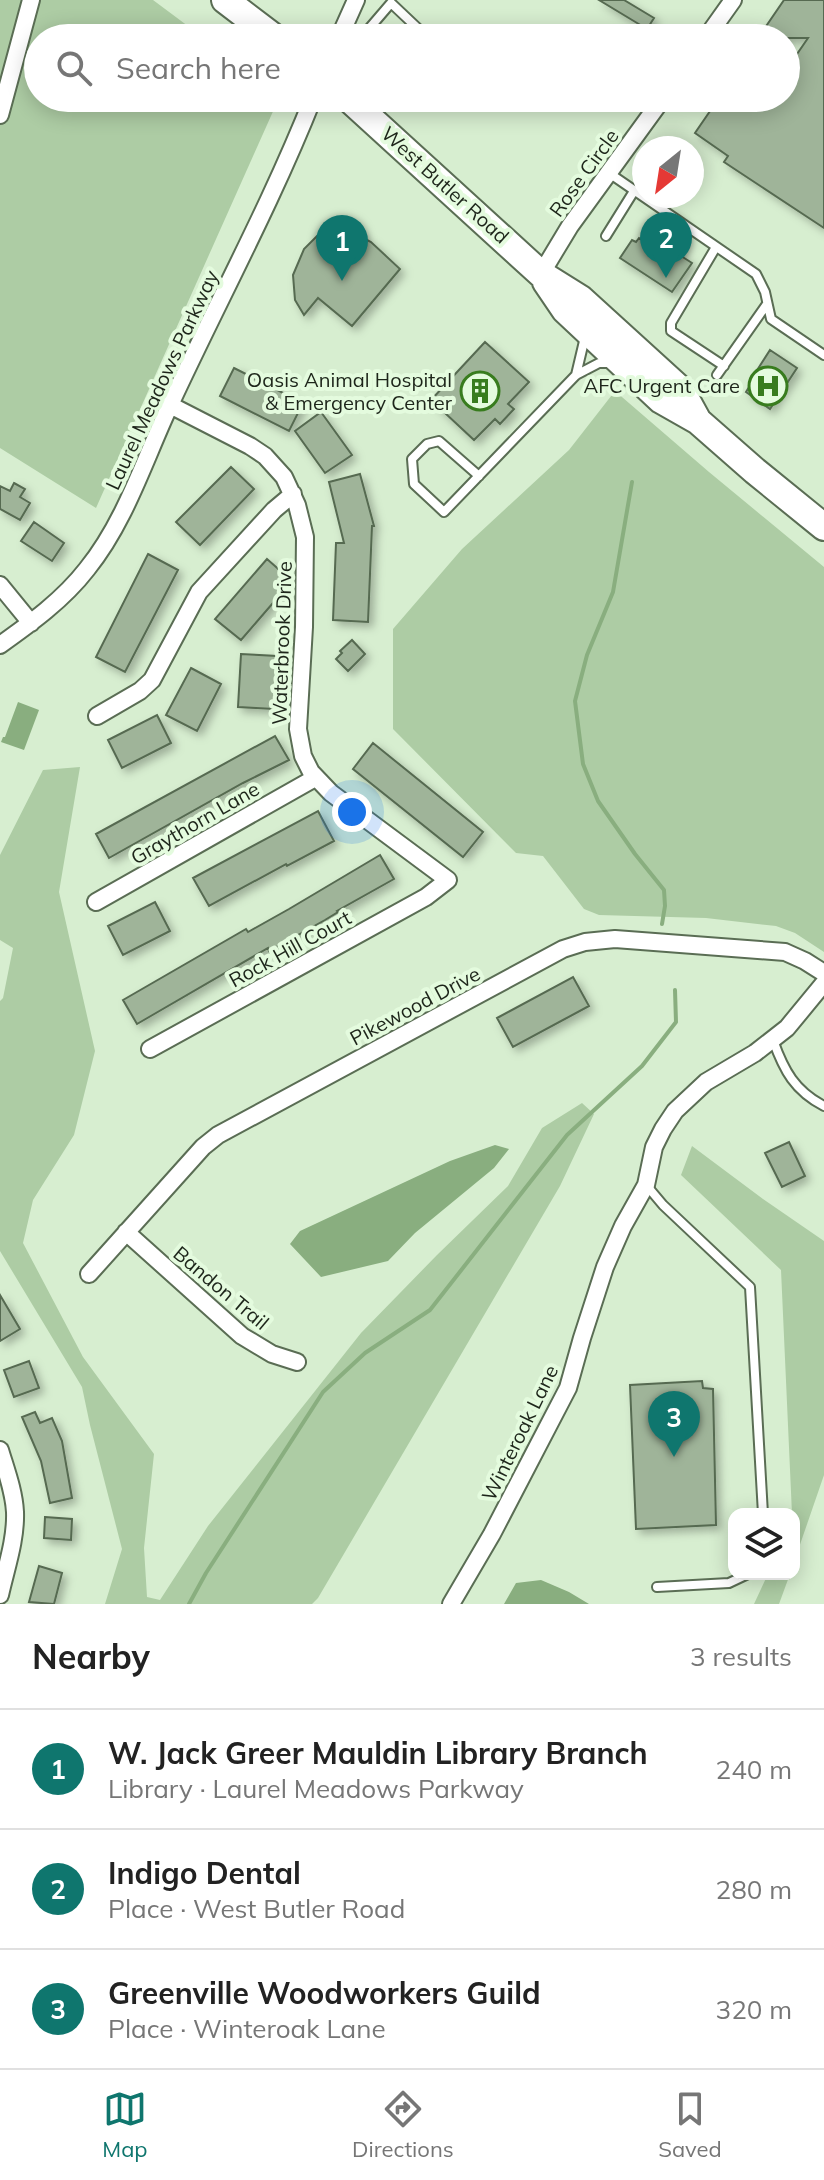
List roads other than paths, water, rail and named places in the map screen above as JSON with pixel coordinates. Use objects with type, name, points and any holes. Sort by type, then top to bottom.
[{"type":"main road","points":[[225,0],[257,24]]},
{"type":"main road","name":"West Butler Road","points":[[368,112],[541,274],[581,299],[681,390],[698,421]]},
{"type":"main road","name":"West Butler Road","points":[[541,274],[565,310],[661,400],[698,421],[824,527]]},
{"type":"street","points":[[25,24],[31,0]]},
{"type":"street","points":[[345,24],[356,0]]},
{"type":"street","points":[[716,24],[733,0]]},
{"type":"street","points":[[0,115],[24,26]]},
{"type":"street","name":"Laurel Meadows Parkway","points":[[0,645],[67,591],[99,553],[130,496],[170,405],[267,207],[307,112]]},
{"type":"street","name":"Rose Circle","points":[[541,274],[570,226],[653,112]]},
{"type":"street","name":"Waterbrook Drive","points":[[170,405],[265,456],[284,477],[293,494],[305,537],[299,742],[315,778],[448,880]]},
{"type":"street","points":[[97,716],[140,691],[152,680],[199,592],[274,510],[293,494]]},
{"type":"street","points":[[0,585],[31,623]]},
{"type":"street","name":"Graythorn Lane","points":[[96,902],[315,778]]},
{"type":"street","name":"Rock Hill Court","points":[[150,1049],[426,897],[448,880]]},
{"type":"street","name":"Pikewood Drive","points":[[89,1274],[203,1147],[218,1135],[563,949],[585,942],[615,939],[785,952],[824,973]]},
{"type":"street","name":"Winteroak Lane","points":[[451,1604],[492,1534],[568,1388],[605,1267],[646,1185],[654,1147],[663,1129],[675,1111],[706,1082],[773,1040],[797,1017],[824,983]]},
{"type":"street","name":"Bandon Trail","points":[[126,1232],[242,1336],[272,1354],[297,1362]]},
{"type":"street","points":[[0,1450],[15,1511],[5,1547],[0,1595]]},
{"type":"lane","points":[[372,24],[388,2],[412,24]]},
{"type":"lane","points":[[609,173],[632,190]]},
{"type":"lane","points":[[606,236],[632,194]]},
{"type":"lane","points":[[659,208],[756,274],[765,292],[771,319],[824,355]]},
{"type":"lane","points":[[716,247],[671,323],[671,331],[724,366]]},
{"type":"lane","points":[[717,375],[767,304]]},
{"type":"lane","points":[[576,375],[586,329]]},
{"type":"lane","points":[[479,476],[439,441],[427,444],[412,459],[414,484],[444,512],[479,476],[576,375],[599,363],[621,362]]},
{"type":"lane","points":[[773,1040],[783,1067],[807,1098],[824,1106]]},
{"type":"lane","points":[[646,1185],[750,1287],[763,1508]]},
{"type":"lane","points":[[657,1587],[729,1583],[735,1580]]},
{"type":"waterway","points":[[632,482],[613,592],[587,655],[575,701],[583,764],[598,801],[664,890],[662,924]]},
{"type":"waterway","points":[[189,1604],[323,1392],[365,1353],[430,1310],[567,1135],[642,1066],[676,1022],[675,990]]},
{"type":"place","name":"Indigo Dental","points":[[666,278]]},
{"type":"place","name":"W. Jack Greer Mauldin Library Branch","points":[[342,281]]},
{"type":"place","name":"AFC Urgent Care","points":[[768,386]]},
{"type":"place","name":"Oasis Animal Hospital & Emergency Center","points":[[480,391]]},
{"type":"place","name":"Greenville Woodworkers Guild","points":[[674,1457]]}]
